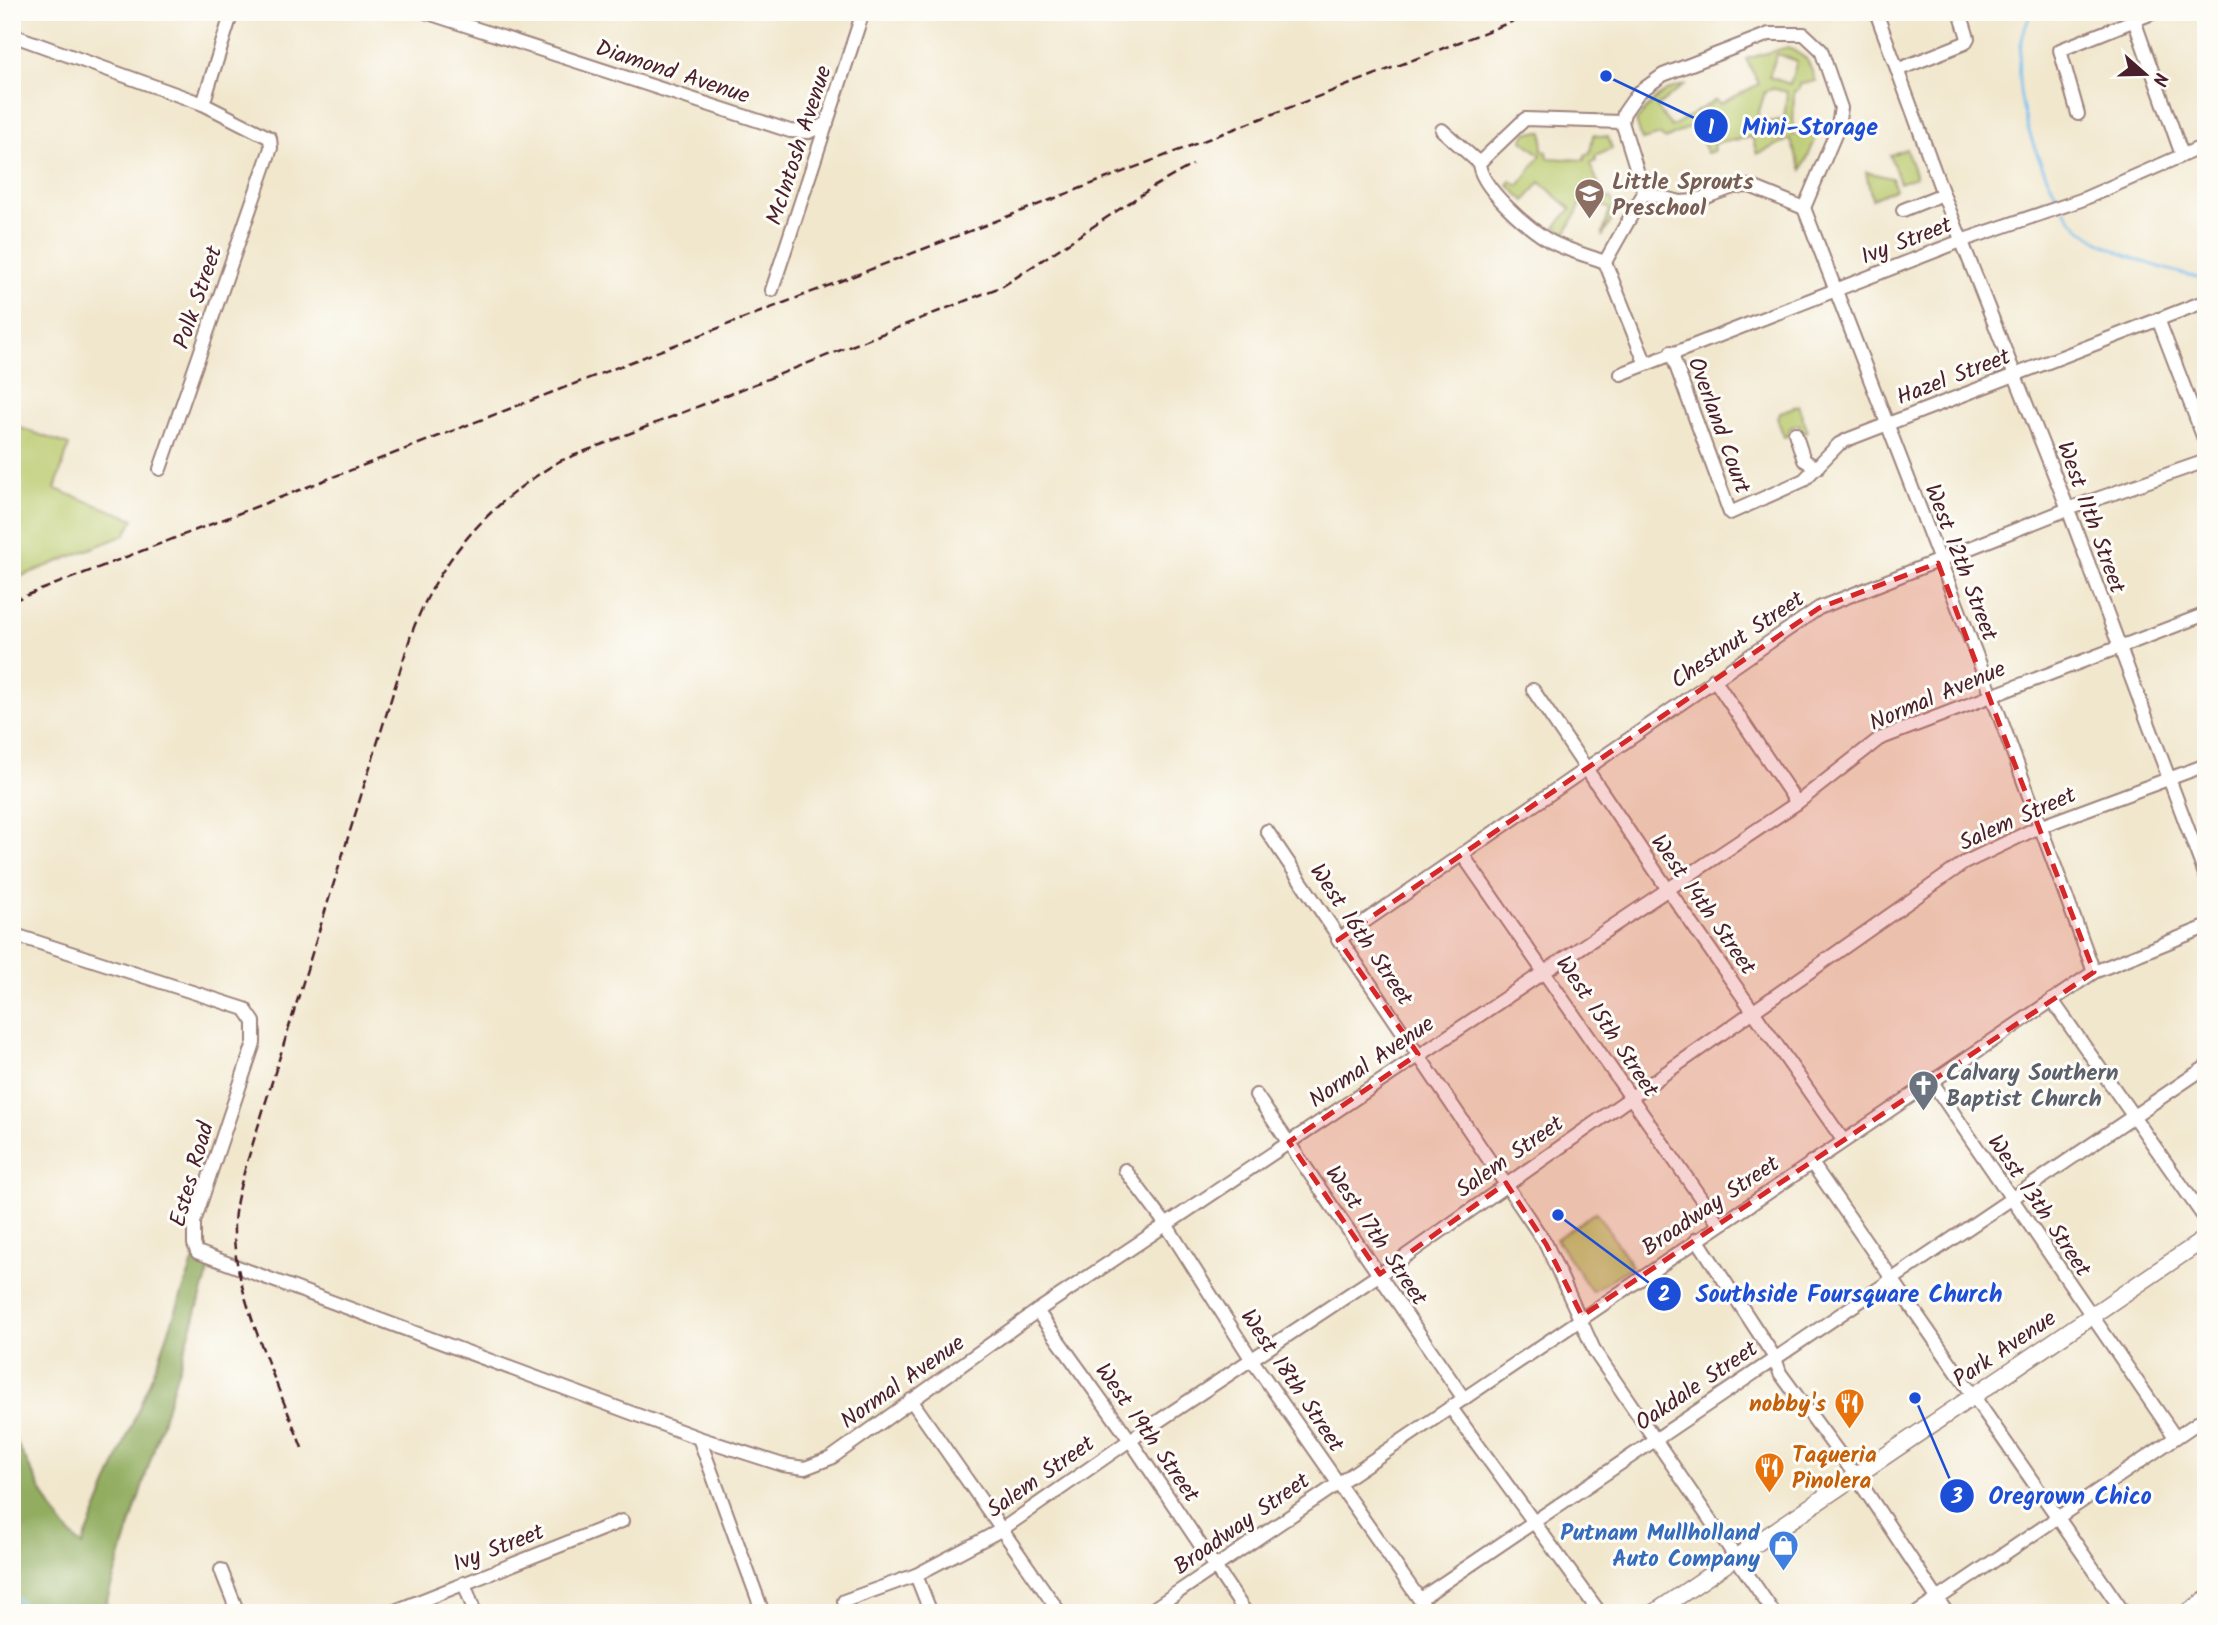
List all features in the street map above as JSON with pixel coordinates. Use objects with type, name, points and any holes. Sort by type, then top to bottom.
[{"type":"main road","name":"Park Avenue","points":[[1654,1613],[2206,1238]]},
{"type":"street","points":[[12,35],[203,104],[232,12]]},
{"type":"street","name":"Diamond Avenue","points":[[425,12],[790,131],[809,132],[827,122]]},
{"type":"street","name":"McIntosh Avenue","points":[[772,290],[863,12]]},
{"type":"street","name":"West 11th Street","points":[[1876,12],[1943,194],[2068,509],[2206,877]]},
{"type":"street","points":[[1897,69],[1965,43],[1968,38],[1960,12]]},
{"type":"street","points":[[2078,114],[2060,50],[2155,12]]},
{"type":"street","points":[[2134,20],[2182,155]]},
{"type":"street","points":[[1605,262],[1644,193],[1622,122],[1624,113],[1642,88],[1663,75],[1769,34],[1804,34],[1821,50],[1837,89],[1841,108],[1837,130],[1804,208],[1750,186],[1733,187],[1695,201],[1681,202],[1644,193]]},
{"type":"street","name":"Polk Street","points":[[160,469],[271,148],[270,138],[203,104]]},
{"type":"street","points":[[1479,163],[1525,119],[1622,122]]},
{"type":"street","points":[[1442,130],[1479,163],[1481,177],[1492,191],[1529,226],[1566,248],[1605,262],[1645,362]]},
{"type":"street","name":"Ivy Street","points":[[1621,374],[1645,362],[1961,241],[2043,215],[2206,145]]},
{"type":"street","points":[[1903,210],[1943,194]]},
{"type":"street","name":"West 12th Street","points":[[1804,208],[1938,563],[1991,694],[2094,972]]},
{"type":"street","name":"Hazel Street","points":[[1730,513],[1786,490],[1817,468],[1839,444],[2206,301]]},
{"type":"street","points":[[2158,319],[2206,444]]},
{"type":"street","name":"Overland Court","points":[[1671,352],[1730,513]]},
{"type":"street","points":[[1795,433],[1804,460],[1817,468]]},
{"type":"street","name":"Chestnut Street","points":[[1338,940],[1819,608],[1938,563],[2068,509],[2206,461]]},
{"type":"street","name":"Normal Avenue","points":[[564,1388],[699,1438],[783,1465],[804,1468],[831,1458],[1037,1311],[1797,803],[1879,739],[2206,614]]},
{"type":"street","points":[[1714,679],[1797,803]]},
{"type":"street","name":"West 14th Street","points":[[1533,690],[1843,1140]]},
{"type":"street","name":"Salem Street","points":[[844,1601],[916,1575],[1001,1530],[1129,1440],[1380,1274],[1506,1182],[1755,1013],[1964,863],[2039,827],[2206,765]]},
{"type":"street","name":"West 16th Street","points":[[1267,831],[1338,940],[1506,1182],[1546,1244],[1582,1316],[1595,1352],[1774,1613]]},
{"type":"street","name":"West 15th Street","points":[[1462,854],[1718,1223]]},
{"type":"street","name":"Broadway Street","points":[[1147,1613],[1216,1568],[1337,1482],[1451,1408],[1718,1223],[2094,972],[2206,928]]},
{"type":"street","name":"Estes Road","points":[[12,934],[245,1009],[254,1022],[254,1043],[194,1223],[194,1244],[197,1252],[564,1388]]},
{"type":"street","points":[[2052,1000],[2132,1118],[2206,1220]]},
{"type":"street","name":"Oakdale Street","points":[[1420,1599],[1534,1524],[1654,1438],[2206,1067]]},
{"type":"street","name":"West 13th Street","points":[[1932,1082],[2175,1437]]},
{"type":"street","name":"West 17th Street","points":[[1256,1095],[1464,1399]]},
{"type":"street","points":[[1811,1162],[2060,1516],[2124,1613]]},
{"type":"street","name":"West 18th Street","points":[[1125,1170],[1167,1226],[1252,1360],[1429,1613]]},
{"type":"street","points":[[1697,1239],[1775,1357],[1780,1373],[1855,1475],[1947,1613]]},
{"type":"street","name":"West 19th Street","points":[[1037,1311],[1129,1440],[1246,1613]]},
{"type":"street","points":[[911,1400],[1060,1613]]},
{"type":"street","points":[[1451,1408],[1600,1613]]},
{"type":"street","points":[[1917,1613],[2206,1417]]},
{"type":"street","points":[[699,1438],[763,1613]]},
{"type":"street","name":"Ivy Street","points":[[390,1613],[622,1521]]},
{"type":"street","points":[[221,1570],[238,1613]]},
{"type":"street","points":[[916,1575],[931,1613]]},
{"type":"street","points":[[464,1583],[475,1613]]},
{"type":"street","points":[[2184,1613],[2206,1598]]},
{"type":"highlighted area","points":[[1938,563],[2094,972],[1582,1316],[1546,1244],[1506,1183],[1380,1274],[1289,1142],[1418,1054],[1338,940],[1819,608]]},
{"type":"green space","points":[[1788,47],[1807,59],[1816,81],[1800,84],[1799,90],[1794,91],[1793,135],[1817,136],[1802,170],[1790,139],[1757,154],[1752,137],[1713,144],[1714,151],[1707,153],[1699,130],[1690,127],[1665,139],[1661,135],[1642,140],[1636,121],[1652,103],[1669,90],[1684,85],[1657,107],[1671,127],[1716,100],[1720,104],[1759,84],[1746,59]],"holes":[[[1777,54],[1797,61],[1790,84],[1769,77]],[[1771,88],[1787,92],[1784,119],[1760,124],[1757,118],[1765,92]]]},
{"type":"green space","points":[[1527,132],[1543,132],[1542,150],[1547,152],[1548,158],[1584,160],[1585,155],[1590,154],[1593,135],[1608,137],[1612,149],[1595,156],[1596,161],[1590,164],[1605,199],[1610,198],[1618,209],[1602,237],[1610,209],[1596,203],[1595,208],[1582,202],[1566,233],[1555,227],[1571,209],[1540,182],[1525,201],[1508,185],[1511,181],[1519,186],[1541,155],[1522,140]]},
{"type":"green space","points":[[1906,149],[1916,177],[1900,183],[1890,155]]},
{"type":"green space","points":[[1866,172],[1892,178],[1895,189],[1872,199]]},
{"type":"green space","points":[[1798,405],[1808,432],[1803,434],[1799,424],[1790,428],[1789,435],[1784,437],[1777,418],[1781,412]]},
{"type":"green space","points":[[12,425],[69,445],[55,489],[134,519],[125,535],[12,580]]},
{"type":"green space","points":[[1596,1212],[1632,1266],[1592,1292],[1556,1239]]},
{"type":"green space","points":[[195,1257],[212,1261],[103,1613],[12,1613],[12,1435],[51,1508],[82,1546],[159,1359]]},
{"type":"waterway","points":[[2032,12],[2023,35],[2019,84],[2030,134],[2060,201]]},
{"type":"waterway","points":[[2065,210],[2076,224],[2108,247],[2149,264],[2206,280]]},
{"type":"waterway","points":[[12,1592],[30,1613]]},
{"type":"railway","points":[[12,601],[1537,12]]},
{"type":"railway","points":[[302,1448],[260,1341],[242,1284],[234,1233],[236,1205],[411,635],[436,582],[452,557],[489,514],[535,477],[560,461],[1003,286],[1153,187],[1192,165]]},
{"type":"place","name":"Mini-Storage","points":[[1606,76]]},
{"type":"place","name":"Little Sprouts Preschool","points":[[1589,221]]},
{"type":"place","name":"Calvary Southern Baptist Church","points":[[1923,1112]]},
{"type":"place","name":"Southside Foursquare Church","points":[[1558,1215]]},
{"type":"place","name":"Oregrown Chico","points":[[1915,1398]]},
{"type":"place","name":"nobby's","points":[[1849,1430]]},
{"type":"place","name":"Taqueria Pinolera","points":[[1769,1494]]},
{"type":"place","name":"Putnam Mullholland Auto Company","points":[[1783,1572]]}]
